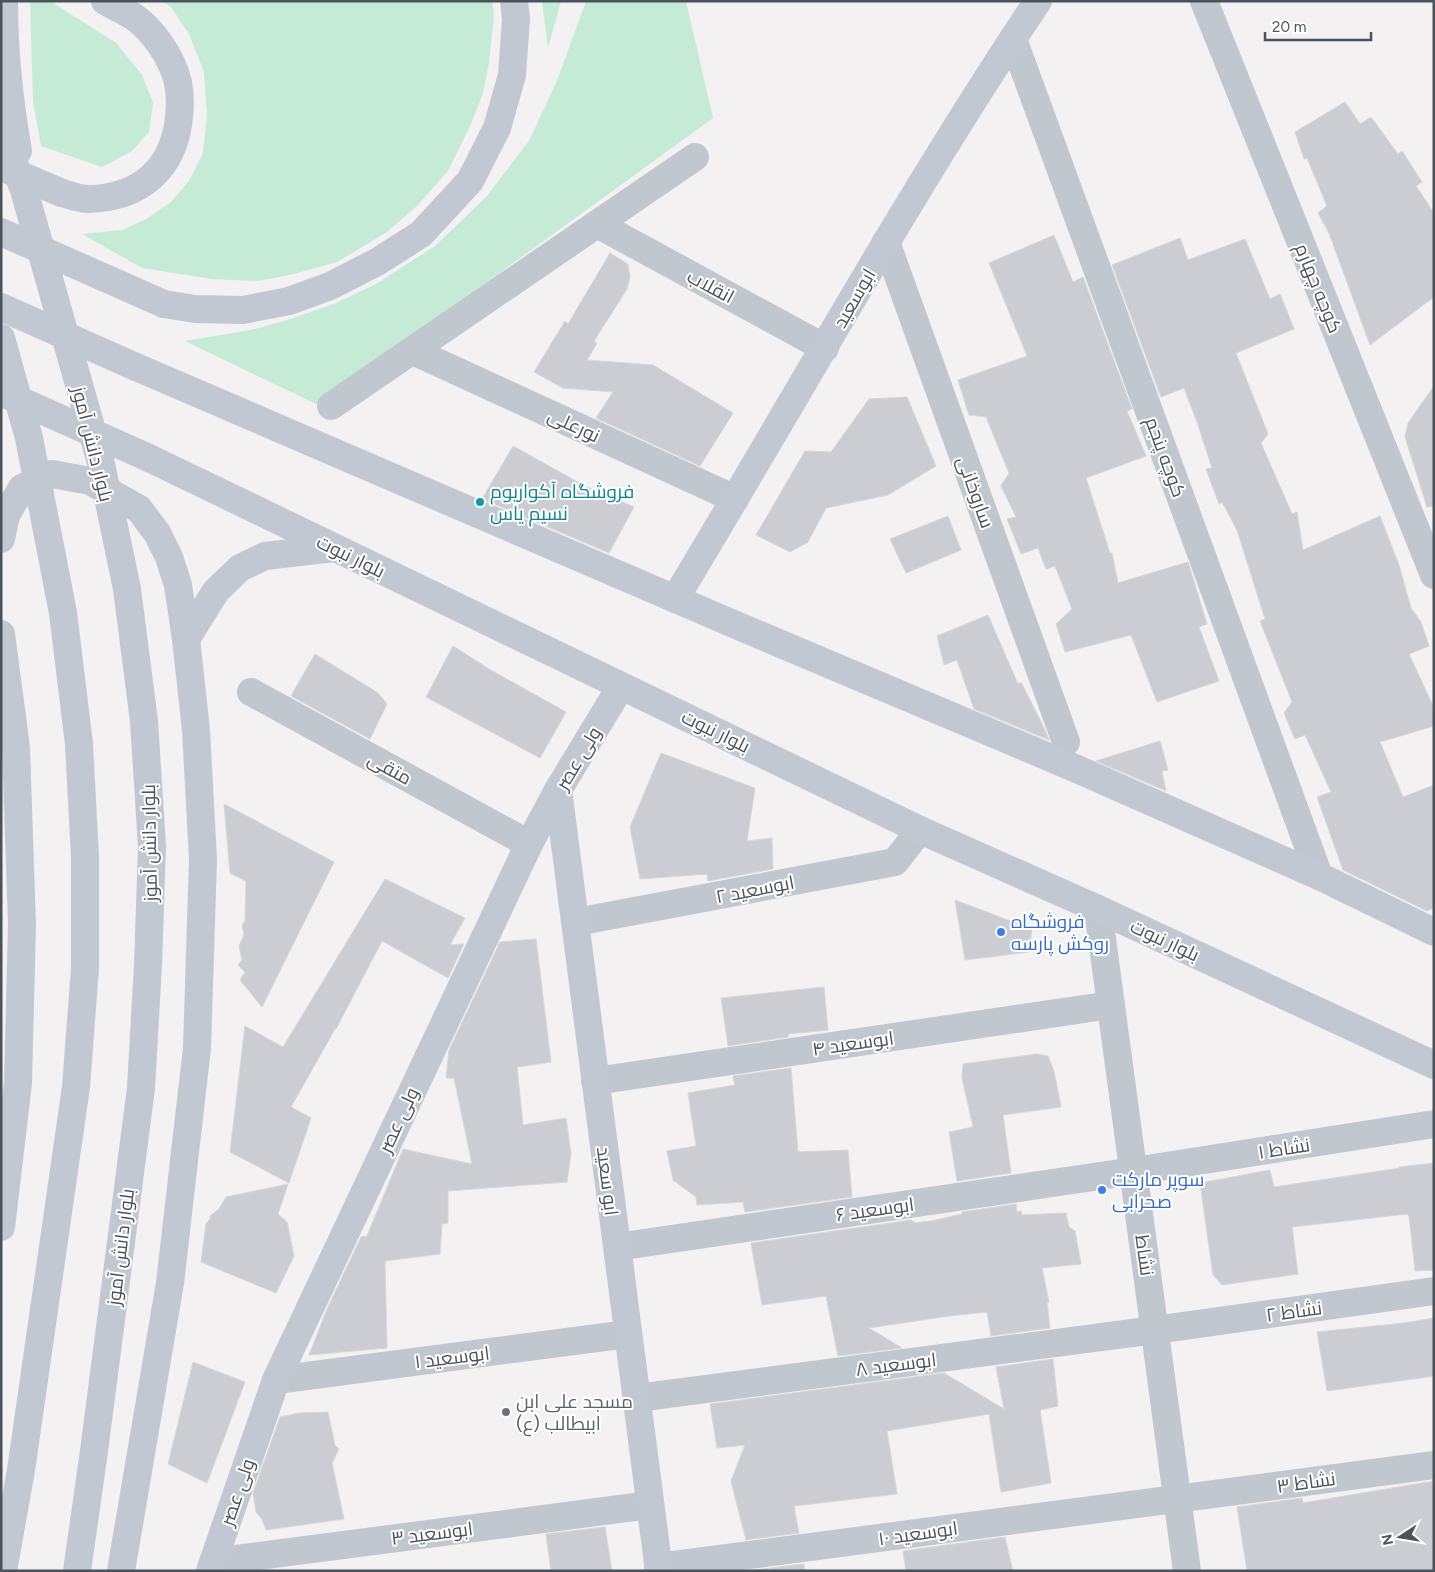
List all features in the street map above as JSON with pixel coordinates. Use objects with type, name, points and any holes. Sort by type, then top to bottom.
[{"type":"main road","points":[[4,1],[4,43],[9,98],[24,190]]},
{"type":"main road","points":[[1,167],[62,193],[86,199],[111,196],[131,190],[148,181],[161,168],[171,151],[178,131],[181,107],[179,83],[164,49],[137,20],[105,1]]},
{"type":"main road","points":[[1,232],[164,304],[195,309],[243,310],[289,301],[330,286],[377,262],[421,234],[470,181],[497,128],[512,75],[516,19],[514,1]]},
{"type":"main road","name":"ابوسعید","points":[[675,599],[736,499],[886,242],[1038,1]]},
{"type":"main road","name":"بلوار دانش آموز","points":[[1,130],[24,190],[100,459],[126,589],[144,721],[152,846],[141,1088],[77,1571]]},
{"type":"main road","points":[[1,307],[675,599],[1085,772],[1320,876],[1434,932]]},
{"type":"main road","points":[[1,338],[29,438],[63,613],[79,744],[85,857],[86,959],[76,1087],[22,1470],[3,1571]]},
{"type":"main road","name":"بلوار نبوت","points":[[1,392],[149,458],[920,830],[1098,909],[1434,1065]]},
{"type":"main road","points":[[4,527],[22,488],[52,474],[90,481],[139,510],[157,533],[169,557],[178,585],[186,639],[196,730],[203,859],[197,1048],[170,1283],[121,1571]]},
{"type":"main road","points":[[186,639],[216,591],[240,568],[265,556],[334,548]]},
{"type":"main road","points":[[1,634],[16,748],[22,924],[18,1082],[1,1227]]},
{"type":"main road","name":"ولی عصر","points":[[212,1566],[276,1380],[529,844],[558,790],[621,686]]},
{"type":"main road","name":"ابو سعید","points":[[558,790],[658,1569]]},
{"type":"street","name":"کوچه چهارم","points":[[1204,1],[1434,575]]},
{"type":"street","name":"کوچه پنجم","points":[[1013,39],[1320,876]]},
{"type":"street","points":[[332,406],[695,156]]},
{"type":"street","name":"انقلاب","points":[[597,224],[825,348]]},
{"type":"street","name":"ساروخانی","points":[[886,242],[1066,742]]},
{"type":"street","name":"نورعلی","points":[[413,351],[736,499]]},
{"type":"street","name":"متقی","points":[[252,692],[529,844]]},
{"type":"street","name":"ابوسعید ۲","points":[[576,922],[895,862],[920,830]]},
{"type":"street","name":"نشاط","points":[[1098,909],[1187,1571]]},
{"type":"street","name":"ابوسعید ۴","points":[[595,1081],[1111,1005]]},
{"type":"street","name":"نشاط ۱","points":[[1134,1171],[1434,1124]]},
{"type":"street","name":"ابوسعید ۶","points":[[617,1246],[1134,1171]]},
{"type":"street","name":"نشاط ۲","points":[[1155,1330],[1434,1291]]},
{"type":"street","name":"ابوسعید ۸","points":[[636,1398],[1155,1330]]},
{"type":"street","name":"ابوسعید ۱","points":[[276,1380],[628,1334]]},
{"type":"street","name":"نشاط ۳","points":[[1178,1499],[1434,1465]]},
{"type":"street","name":"ابوسعید ۱۰","points":[[658,1569],[1178,1499]]},
{"type":"street","name":"ابوسعید ۳","points":[[212,1566],[650,1505]]},
{"type":"green space","points":[[30,1],[50,1],[116,43],[142,75],[153,103],[149,132],[132,151],[102,167],[41,146],[33,101]]},
{"type":"green space","points":[[162,1],[492,1],[494,15],[489,63],[483,93],[471,124],[448,171],[417,206],[387,232],[337,262],[294,274],[258,281],[212,279],[142,268],[82,234],[122,230],[146,219],[171,202],[189,181],[203,153],[207,116],[204,72],[189,34],[171,7]]},
{"type":"green space","points":[[542,1],[561,1],[548,48]]},
{"type":"green space","points":[[586,1],[686,1],[713,118],[318,405],[185,341],[251,330],[294,318],[336,303],[376,284],[435,246],[486,197],[529,141],[557,81]]},
{"type":"building","points":[[1345,102],[1360,124],[1371,117],[1398,154],[1402,151],[1422,182],[1416,186],[1434,213],[1434,297],[1370,345],[1329,233],[1318,213],[1327,206],[1307,158],[1304,159],[1295,132]]},
{"type":"building","points":[[1054,235],[1073,282],[1083,277],[1132,409],[1127,411],[1146,456],[1086,478],[1110,553],[1112,553],[1118,583],[1188,562],[1207,624],[1199,627],[1219,681],[1157,702],[1131,635],[1065,652],[1056,624],[1072,609],[1055,566],[1046,569],[1038,548],[1021,554],[1007,519],[1016,517],[1001,486],[1009,473],[986,417],[969,415],[958,380],[1027,356],[989,263]]},
{"type":"building","points":[[1180,238],[1188,260],[1245,239],[1270,299],[1280,294],[1294,329],[1236,353],[1268,434],[1261,443],[1292,514],[1297,512],[1303,550],[1380,516],[1399,565],[1411,608],[1421,622],[1429,646],[1409,654],[1434,708],[1434,726],[1380,742],[1403,797],[1434,785],[1434,908],[1427,911],[1343,870],[1317,797],[1331,792],[1305,735],[1295,739],[1284,713],[1292,702],[1260,621],[1265,619],[1237,530],[1222,502],[1219,504],[1206,469],[1212,468],[1197,422],[1184,388],[1161,397],[1112,265]]},
{"type":"building","points":[[610,253],[628,264],[630,278],[627,289],[594,341],[597,343],[587,360],[653,365],[733,413],[700,466],[596,418],[613,392],[563,388],[534,372],[565,321],[568,324]]},
{"type":"building","points":[[1434,386],[1434,506],[1427,507],[1405,437],[1408,423]]},
{"type":"building","points":[[907,397],[936,466],[888,495],[826,508],[808,542],[790,552],[756,535],[805,451],[831,452],[869,399]]},
{"type":"building","points":[[513,446],[585,486],[634,507],[609,553],[482,499]]},
{"type":"building","points":[[948,516],[961,550],[906,573],[890,539]]},
{"type":"building","points":[[988,615],[1018,684],[1021,682],[1049,740],[974,709],[957,660],[944,665],[937,636]]},
{"type":"building","points":[[453,646],[489,669],[566,712],[540,758],[426,697]]},
{"type":"building","points":[[315,654],[378,693],[387,704],[370,739],[291,696]]},
{"type":"building","points":[[1160,741],[1168,770],[1162,771],[1166,791],[1096,761]]},
{"type":"building","points":[[661,753],[755,788],[747,841],[772,838],[773,869],[708,881],[707,874],[640,879],[630,827]]},
{"type":"building","points":[[224,804],[334,862],[262,1007],[240,980],[245,972],[238,965],[242,960],[239,946],[244,935],[242,925],[245,921],[246,881],[230,873]]},
{"type":"building","points":[[385,879],[465,918],[450,945],[464,944],[448,978],[382,941],[336,1029],[291,1107],[311,1118],[289,1183],[230,1152],[245,1026],[283,1047]]},
{"type":"building","points":[[955,900],[1032,929],[1029,952],[965,960]]},
{"type":"building","points":[[536,939],[551,1062],[517,1067],[523,1125],[566,1118],[571,1154],[567,1182],[448,1191],[448,1223],[442,1224],[440,1254],[385,1261],[387,1348],[309,1355],[327,1309],[361,1237],[367,1236],[403,1149],[472,1164],[454,1078],[446,1078],[449,1050],[500,942]]},
{"type":"building","points":[[824,987],[828,1030],[788,1034],[788,1037],[728,1046],[721,998]]},
{"type":"building","points":[[1037,1054],[1048,1056],[1054,1071],[1061,1107],[1003,1115],[1011,1173],[957,1181],[949,1132],[973,1127],[962,1078],[963,1064]]},
{"type":"building","points":[[791,1068],[798,1152],[848,1150],[852,1197],[745,1212],[743,1202],[697,1205],[696,1197],[673,1180],[667,1151],[696,1146],[688,1093],[735,1085],[733,1076]]},
{"type":"building","points":[[1434,1163],[1434,1270],[1415,1271],[1409,1216],[1407,1214],[1292,1227],[1298,1274],[1222,1285],[1213,1275],[1200,1183],[1270,1170],[1274,1187]]},
{"type":"building","points":[[288,1184],[278,1214],[287,1222],[294,1256],[276,1293],[201,1262],[206,1224],[210,1216],[219,1209],[226,1197]]},
{"type":"building","points":[[1016,1204],[1017,1212],[1021,1211],[1022,1215],[1066,1213],[1069,1227],[1075,1231],[1081,1264],[1042,1268],[1049,1302],[1047,1302],[1050,1328],[991,1336],[987,1312],[949,1316],[869,1328],[902,1348],[838,1356],[826,1296],[762,1305],[751,1243],[911,1220],[915,1223],[931,1221],[962,1214],[962,1212]]},
{"type":"building","points":[[1434,1318],[1434,1376],[1327,1391],[1317,1332]]},
{"type":"building","points":[[1053,1359],[1058,1406],[1040,1410],[1051,1483],[1001,1492],[989,1414],[887,1431],[897,1494],[794,1506],[799,1533],[746,1540],[731,1481],[745,1445],[717,1448],[710,1404],[944,1373],[1004,1409],[996,1367]]},
{"type":"building","points":[[193,1362],[245,1382],[207,1483],[168,1464]]},
{"type":"building","points":[[328,1412],[335,1445],[339,1449],[332,1463],[344,1519],[266,1530],[262,1519],[256,1512],[253,1493],[280,1417],[299,1413]]},
{"type":"building","points":[[1434,1481],[1434,1571],[1247,1571],[1237,1507],[1302,1498],[1303,1503]]},
{"type":"building","points":[[605,1527],[612,1571],[551,1571],[546,1534]]},
{"type":"building","points":[[1005,1537],[1013,1571],[906,1571],[903,1551]]},
{"type":"building","points":[[804,1564],[805,1571],[754,1570]]},
{"type":"place","name":"فروشگاه آکواریوم نسیم یاس","points":[[480,502]]},
{"type":"place","name":"فروشگاه روکش پارسه","points":[[1001,932]]},
{"type":"place","name":"سوپر مارکت صحرابی","points":[[1102,1190]]},
{"type":"place","name":"مسجد علی ابن ابیطالب (ع)","points":[[506,1412]]}]
